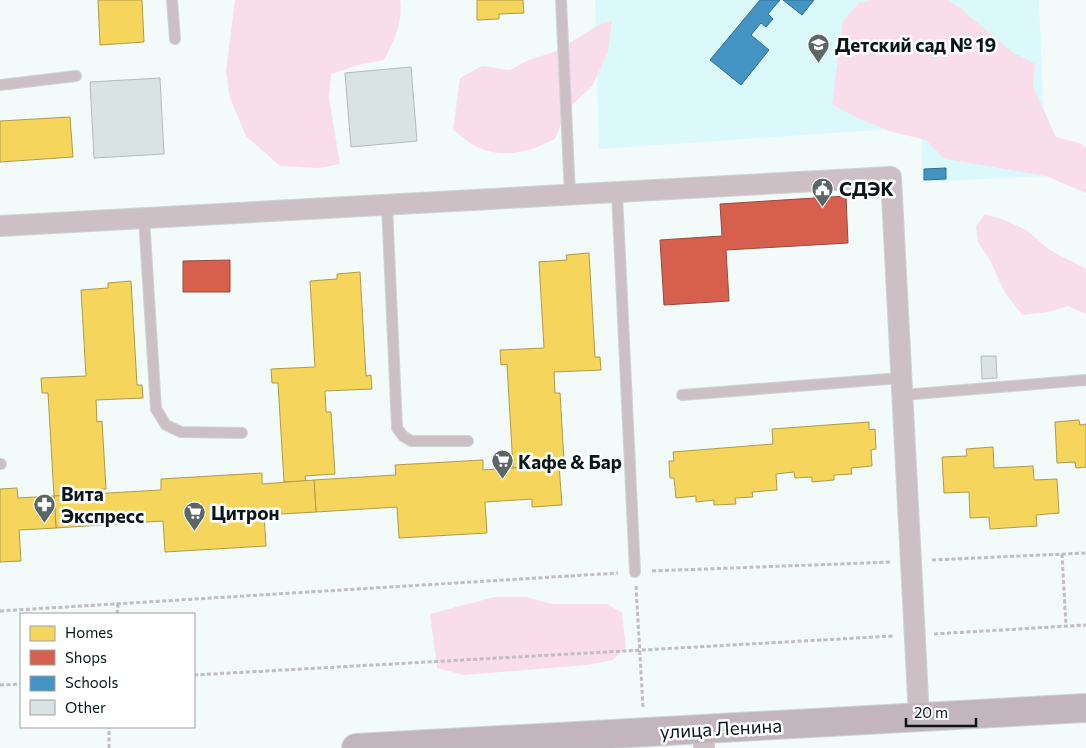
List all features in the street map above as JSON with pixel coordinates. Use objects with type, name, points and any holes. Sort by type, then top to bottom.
[{"type":"main road","name":"улица Ленина","points":[[356,748],[645,732],[704,738],[919,717],[1086,708]]},
{"type":"street","points":[[0,226],[891,178],[919,717]]},
{"type":"lane","points":[[172,0],[175,39]]},
{"type":"lane","points":[[561,0],[570,195]]},
{"type":"lane","points":[[0,84],[76,76]]},
{"type":"lane","points":[[617,192],[635,572]]},
{"type":"lane","points":[[387,205],[397,428],[403,436],[411,441],[468,441]]},
{"type":"lane","points":[[144,218],[156,409],[166,424],[182,432],[242,433]]},
{"type":"lane","points":[[682,395],[1086,380]]},
{"type":"path","points":[[0,611],[635,572],[1086,553]]},
{"type":"path","points":[[1062,554],[1066,626]]},
{"type":"path","points":[[635,572],[645,732]]},
{"type":"path","points":[[117,613],[118,604]]},
{"type":"path","points":[[195,675],[1086,625]]},
{"type":"path","points":[[0,685],[20,684]]},
{"type":"path","points":[[109,748],[110,728]]},
{"type":"shaded area","points":[[235,0],[400,0],[399,24],[384,60],[358,65],[331,74],[329,98],[340,164],[319,168],[280,166],[246,136],[230,98],[226,71]]},
{"type":"shaded area","name":"Детский сад № 19","points":[[595,0],[1039,0],[1046,176],[922,182],[921,127],[599,149]]},
{"type":"shaded area","points":[[871,0],[947,0],[960,8],[1012,52],[1035,64],[1033,86],[1056,137],[1082,144],[1086,148],[1086,193],[1046,176],[945,159],[926,140],[889,131],[853,116],[832,104],[843,21],[859,3]]},
{"type":"shaded area","points":[[612,20],[608,52],[592,86],[566,111],[555,139],[528,150],[499,153],[479,148],[453,130],[460,78],[482,66],[510,70],[529,60],[557,51],[595,27]]},
{"type":"shaded area","points":[[985,214],[1007,221],[1028,231],[1048,249],[1086,269],[1086,314],[1068,306],[1048,312],[1022,315],[1004,291],[990,260],[978,242],[976,226]]},
{"type":"shaded area","points":[[494,597],[526,597],[552,604],[607,604],[622,613],[626,647],[613,660],[587,665],[464,675],[437,668],[430,614]]},
{"type":"building: Homes","points":[[98,0],[142,0],[144,42],[100,45]]},
{"type":"building: Homes","points":[[477,0],[523,0],[524,13],[499,14],[499,19],[477,20]]},
{"type":"building: Homes","points":[[70,117],[73,157],[0,162],[0,121]]},
{"type":"building: Homes","points":[[589,253],[595,357],[600,357],[601,370],[554,372],[555,393],[560,393],[564,461],[534,462],[535,467],[513,468],[507,364],[501,365],[500,350],[544,348],[539,262],[567,260],[566,255]]},
{"type":"building: Homes","points":[[360,272],[366,376],[371,375],[372,389],[325,391],[326,412],[331,412],[335,474],[305,476],[306,481],[284,482],[278,383],[272,383],[271,369],[315,367],[310,281],[337,279],[337,274]]},
{"type":"building: Homes","points":[[131,281],[137,385],[142,385],[143,398],[96,400],[97,422],[102,421],[106,489],[76,491],[77,495],[54,496],[48,393],[42,393],[41,378],[86,376],[81,290],[108,288],[108,283]]},
{"type":"building: Homes","points":[[1079,420],[1080,425],[1086,424],[1086,467],[1076,468],[1075,462],[1057,463],[1055,422]]},
{"type":"building: Homes","points":[[869,422],[869,430],[875,429],[876,449],[871,450],[872,466],[851,468],[852,474],[834,475],[834,480],[812,482],[812,477],[795,478],[794,472],[776,474],[777,490],[752,492],[753,497],[735,498],[736,504],[714,505],[714,500],[696,502],[696,496],[676,498],[674,478],[670,478],[669,461],[674,461],[673,452],[773,444],[772,429]]},
{"type":"building: Homes","points":[[993,447],[994,468],[1033,466],[1034,480],[1057,479],[1059,513],[1036,515],[1037,526],[990,529],[989,517],[970,518],[969,492],[944,493],[942,457],[967,456],[966,449]]},
{"type":"building: Homes","points":[[483,460],[483,470],[559,465],[562,505],[532,507],[532,499],[485,502],[487,533],[399,538],[397,507],[316,512],[314,480],[396,475],[395,465]]},
{"type":"building: Homes","points":[[262,473],[262,484],[314,480],[316,512],[264,515],[266,546],[165,552],[163,521],[56,528],[54,496],[161,490],[161,479]]},
{"type":"building: Homes","points":[[17,488],[18,498],[54,496],[56,528],[19,530],[21,561],[0,562],[0,489]]},
{"type":"building: Shops","points":[[846,196],[848,243],[726,250],[729,301],[664,305],[660,240],[722,236],[720,204]]},
{"type":"building: Shops","points":[[230,260],[230,292],[183,292],[183,261]]},
{"type":"building: Schools","points":[[760,0],[780,0],[768,14],[773,19],[766,27],[761,23],[751,35],[769,50],[741,85],[710,60]]},
{"type":"building: Schools","points":[[783,0],[814,0],[802,15]]},
{"type":"building: Schools","points":[[946,168],[946,179],[924,180],[924,169]]},
{"type":"building: Other","points":[[411,67],[417,141],[351,147],[345,73]]},
{"type":"building: Other","points":[[160,78],[164,154],[94,158],[90,82]]},
{"type":"building: Other","points":[[981,356],[996,356],[997,378],[982,379]]},
{"type":"place","name":"Детский сад № 19","points":[[819,63]]},
{"type":"place","name":"СДЭК","points":[[823,207]]},
{"type":"place","name":"Кафе & Бар","points":[[502,480]]},
{"type":"place","name":"Вита Экспресс","points":[[45,523]]},
{"type":"place","name":"Цитрон","points":[[195,531]]}]
